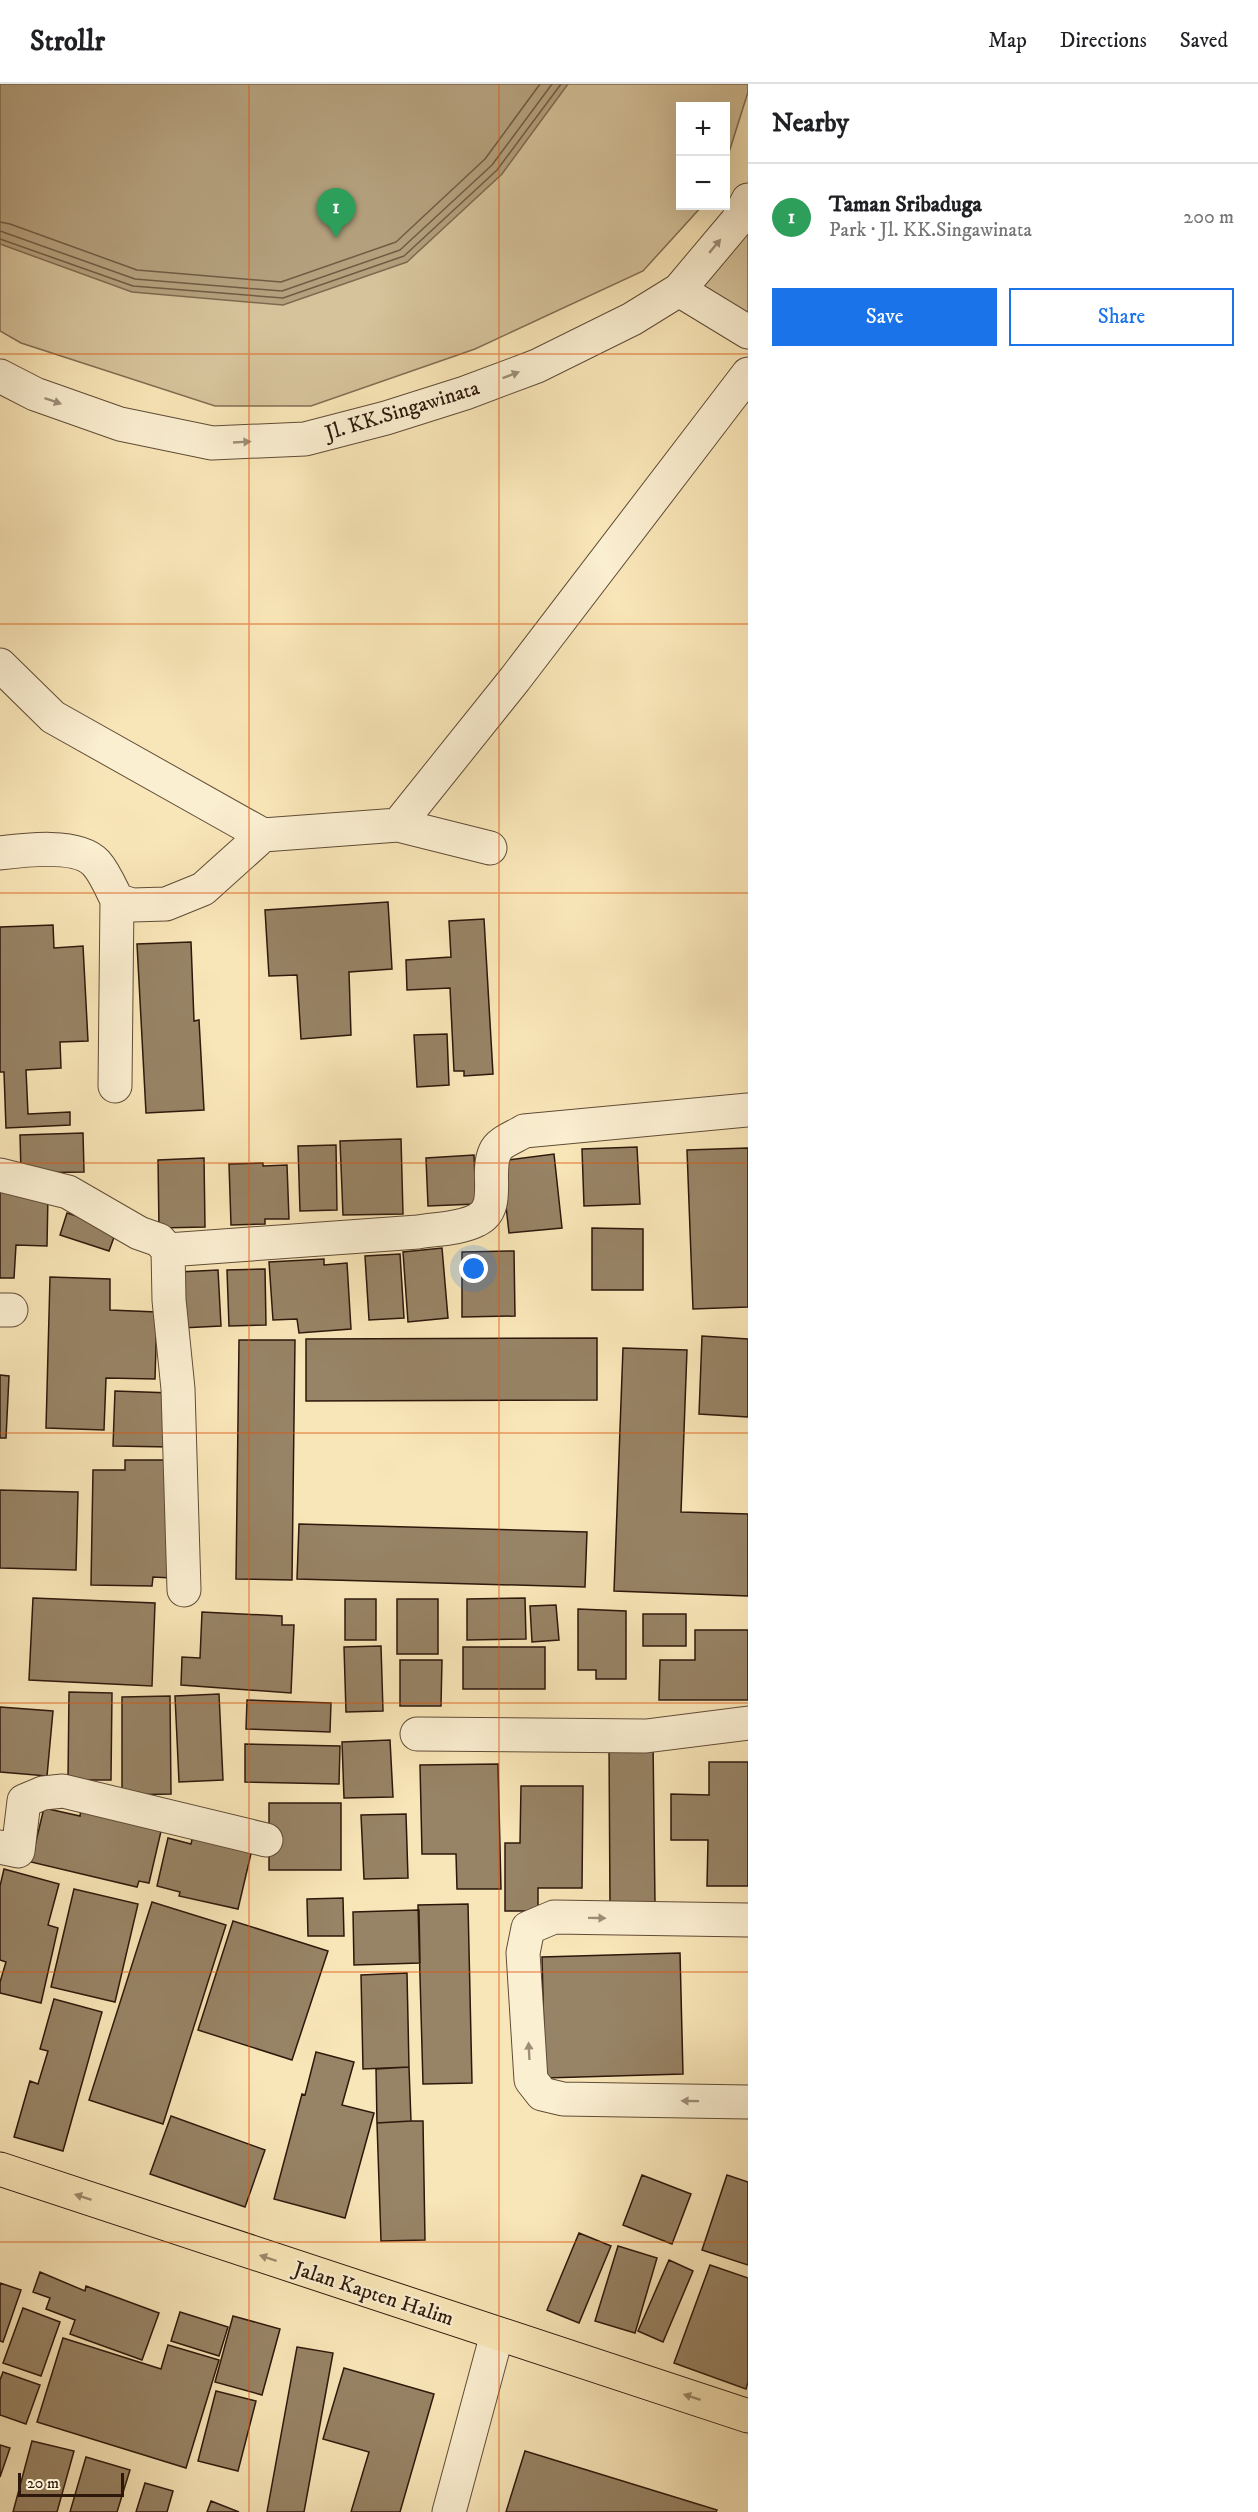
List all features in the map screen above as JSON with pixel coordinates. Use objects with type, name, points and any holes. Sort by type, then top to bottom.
[{"type":"main road","name":"Jalan Kapten Halim","points":[[0,2169],[748,2415]]},
{"type":"street","name":"Jl. KK.Singawinata","points":[[0,376],[35,394],[120,424],[212,443],[304,439],[386,418],[465,393],[537,366],[632,319],[679,290],[737,220],[748,200]]},
{"type":"street","points":[[679,290],[748,332]]},
{"type":"street","points":[[398,825],[515,679],[748,374]]},
{"type":"street","points":[[0,665],[53,717],[263,835],[398,825],[490,848]]},
{"type":"street","points":[[117,900],[132,905],[166,904],[203,889],[263,835]]},
{"type":"street","points":[[0,853],[53,849],[73,852],[95,861],[117,900],[115,1086]]},
{"type":"street","points":[[168,1250],[418,1232],[477,1221],[486,1214],[491,1202],[492,1165],[495,1151],[524,1131],[748,1110]]},
{"type":"street","points":[[0,1175],[68,1192],[140,1233],[159,1240],[168,1250],[178,1389],[184,1590]]},
{"type":"street","points":[[417,1734],[646,1736],[748,1723]]},
{"type":"street","points":[[0,1847],[18,1851],[24,1801],[43,1792],[63,1791],[266,1839]]},
{"type":"street","points":[[748,1920],[554,1917],[528,1928],[523,1953],[531,2080],[542,2094],[564,2099],[748,2102]]},
{"type":"street","points":[[449,2512],[496,2334]]},
{"type":"shaded area","points":[[0,84],[748,84],[748,92],[730,149],[730,102],[676,102],[676,210],[698,210],[643,271],[475,349],[311,406],[215,406],[21,343],[0,331]]},
{"type":"shaded area","points":[[748,225],[748,316],[700,286]]},
{"type":"water","points":[[0,84],[568,84],[502,174],[407,262],[283,305],[132,292],[0,244]]},
{"type":"building","points":[[388,902],[392,969],[349,972],[351,1035],[301,1039],[297,975],[269,976],[265,910]]},
{"type":"building","points":[[484,919],[493,1074],[464,1076],[464,1071],[454,1071],[450,988],[407,990],[406,960],[451,957],[449,921]]},
{"type":"building","points":[[53,925],[54,948],[83,946],[88,1041],[60,1042],[61,1068],[26,1070],[28,1114],[70,1112],[70,1125],[6,1128],[4,1072],[0,1072],[0,927]]},
{"type":"building","points":[[191,942],[194,1021],[199,1020],[204,1110],[146,1113],[137,944]]},
{"type":"building","points":[[447,1034],[449,1085],[417,1087],[414,1035]]},
{"type":"building","points":[[83,1133],[84,1172],[21,1173],[20,1135]]},
{"type":"building","points":[[401,1139],[403,1214],[343,1215],[340,1141]]},
{"type":"building","points":[[336,1145],[337,1210],[300,1211],[298,1146]]},
{"type":"building","points":[[637,1147],[640,1204],[584,1206],[582,1149]]},
{"type":"building","points":[[748,1148],[748,1307],[693,1309],[687,1150]]},
{"type":"building","points":[[554,1154],[562,1228],[509,1233],[501,1161]]},
{"type":"building","points":[[474,1155],[476,1204],[428,1206],[426,1158]]},
{"type":"building","points":[[204,1158],[205,1227],[159,1228],[158,1160]]},
{"type":"building","points":[[263,1163],[263,1166],[287,1165],[289,1219],[265,1219],[265,1224],[231,1225],[229,1164]]},
{"type":"building","points":[[0,1192],[48,1194],[47,1246],[16,1245],[14,1278],[0,1278]]},
{"type":"building","points":[[67,1213],[117,1229],[109,1251],[60,1235]]},
{"type":"building","points":[[592,1228],[643,1229],[643,1290],[592,1290]]},
{"type":"building","points":[[442,1248],[448,1318],[408,1322],[403,1252]]},
{"type":"building","points":[[514,1251],[515,1316],[462,1317],[462,1252]]},
{"type":"building","points":[[400,1254],[404,1318],[369,1320],[365,1256]]},
{"type":"building","points":[[324,1259],[324,1265],[347,1263],[351,1329],[299,1333],[297,1319],[273,1320],[269,1262]]},
{"type":"building","points":[[265,1269],[266,1325],[229,1326],[227,1270]]},
{"type":"building","points":[[218,1270],[221,1326],[181,1328],[178,1272]]},
{"type":"building","points":[[50,1277],[110,1279],[110,1310],[157,1312],[155,1379],[106,1378],[104,1430],[46,1428]]},
{"type":"building","points":[[702,1336],[748,1339],[748,1417],[699,1414]]},
{"type":"building","points":[[597,1338],[597,1400],[306,1401],[306,1339]]},
{"type":"building","points":[[239,1340],[295,1340],[292,1580],[236,1579]]},
{"type":"building","points":[[623,1348],[687,1350],[681,1512],[748,1514],[748,1596],[614,1591]]},
{"type":"building","points":[[0,1375],[9,1376],[6,1438],[0,1438]]},
{"type":"building","points":[[115,1391],[172,1393],[171,1447],[113,1446]]},
{"type":"building","points":[[125,1460],[173,1460],[172,1578],[153,1577],[152,1586],[91,1585],[93,1470],[125,1470]]},
{"type":"building","points":[[0,1490],[78,1492],[76,1570],[0,1568]]},
{"type":"building","points":[[299,1524],[587,1532],[585,1587],[297,1579]]},
{"type":"building","points":[[33,1598],[155,1603],[152,1686],[29,1680]]},
{"type":"building","points":[[525,1598],[526,1639],[467,1640],[467,1599]]},
{"type":"building","points":[[345,1599],[376,1599],[376,1640],[345,1640]]},
{"type":"building","points":[[397,1599],[438,1599],[438,1654],[397,1654]]},
{"type":"building","points":[[556,1605],[559,1640],[532,1642],[530,1606]]},
{"type":"building","points":[[578,1609],[626,1611],[626,1679],[596,1679],[596,1670],[578,1670]]},
{"type":"building","points":[[202,1612],[282,1616],[282,1625],[294,1625],[291,1693],[181,1685],[182,1657],[200,1658]]},
{"type":"building","points":[[643,1614],[686,1614],[686,1646],[643,1646]]},
{"type":"building","points":[[695,1630],[748,1630],[748,1700],[659,1700],[660,1660],[695,1660]]},
{"type":"building","points":[[381,1646],[383,1711],[346,1712],[344,1647]]},
{"type":"building","points":[[463,1647],[545,1647],[545,1689],[463,1689]]},
{"type":"building","points":[[400,1660],[442,1660],[441,1706],[400,1706]]},
{"type":"building","points":[[69,1692],[112,1693],[111,1780],[68,1780]]},
{"type":"building","points":[[219,1694],[223,1780],[179,1782],[175,1696]]},
{"type":"building","points":[[170,1696],[171,1794],[122,1795],[122,1697]]},
{"type":"building","points":[[247,1700],[331,1703],[330,1732],[246,1729]]},
{"type":"building","points":[[0,1707],[53,1711],[47,1776],[0,1772]]},
{"type":"building","points":[[390,1740],[393,1797],[344,1798],[342,1742]]},
{"type":"building","points":[[653,1741],[655,1904],[610,1905],[609,1742]]},
{"type":"building","points":[[245,1744],[340,1746],[339,1784],[245,1782]]},
{"type":"building","points":[[709,1762],[748,1762],[748,1886],[707,1886],[708,1840],[671,1840],[671,1794],[709,1795]]},
{"type":"building","points":[[498,1764],[501,1889],[457,1889],[456,1854],[422,1854],[420,1765]]},
{"type":"building","points":[[521,1786],[583,1786],[582,1888],[538,1888],[538,1911],[505,1911],[505,1843],[520,1843]]},
{"type":"building","points":[[269,1803],[341,1803],[341,1870],[269,1870]]},
{"type":"building","points":[[44,1808],[80,1816],[81,1808],[162,1827],[149,1883],[139,1881],[137,1887],[31,1862]]},
{"type":"building","points":[[406,1814],[408,1878],[364,1879],[361,1815]]},
{"type":"building","points":[[194,1831],[253,1845],[238,1909],[179,1896],[180,1892],[157,1886],[168,1838],[191,1844]]},
{"type":"building","points":[[4,1869],[59,1884],[48,1925],[58,1928],[41,2003],[0,1993],[0,1982],[6,1962],[0,1960],[0,1886]]},
{"type":"building","points":[[74,1889],[138,1904],[115,2002],[51,1987]]},
{"type":"building","points":[[343,1898],[344,1936],[308,1936],[307,1899]]},
{"type":"building","points":[[152,1902],[226,1925],[163,2124],[89,2100]]},
{"type":"building","points":[[468,1904],[472,2083],[423,2084],[418,1905]]},
{"type":"building","points":[[419,1910],[420,1963],[354,1965],[353,1912]]},
{"type":"building","points":[[233,1921],[328,1951],[292,2060],[198,2030]]},
{"type":"building","points":[[680,1953],[683,2074],[545,2078],[542,1957]]},
{"type":"building","points":[[407,1973],[409,2067],[363,2069],[361,1975]]},
{"type":"building","points":[[54,1999],[102,2012],[63,2151],[14,2137],[30,2081],[38,2084],[48,2051],[40,2049]]},
{"type":"building","points":[[316,2052],[354,2062],[342,2105],[374,2113],[345,2218],[274,2199],[302,2094],[305,2095]]},
{"type":"building","points":[[409,2067],[411,2121],[377,2123],[376,2069]]},
{"type":"building","points":[[171,2116],[265,2150],[245,2207],[150,2174]]},
{"type":"building","points":[[423,2121],[425,2240],[381,2241],[377,2123]]},
{"type":"building","points":[[642,2175],[691,2194],[672,2244],[623,2225]]},
{"type":"building","points":[[727,2175],[748,2182],[748,2265],[702,2250]]},
{"type":"building","points":[[579,2233],[611,2246],[579,2323],[547,2310]]},
{"type":"building","points":[[618,2246],[657,2258],[635,2333],[595,2321]]},
{"type":"building","points":[[669,2260],[693,2271],[663,2342],[638,2331]]},
{"type":"building","points":[[710,2265],[748,2278],[748,2382],[746,2389],[674,2363]]},
{"type":"building","points":[[40,2272],[85,2291],[86,2286],[159,2313],[142,2360],[70,2334],[75,2320],[46,2309],[50,2298],[33,2292]]},
{"type":"building","points":[[0,2283],[21,2290],[3,2342],[0,2341]]},
{"type":"building","points":[[23,2308],[60,2322],[41,2376],[3,2363]]},
{"type":"building","points":[[180,2312],[228,2327],[219,2356],[171,2341]]},
{"type":"building","points":[[233,2316],[280,2329],[262,2395],[215,2382]]},
{"type":"building","points":[[63,2338],[161,2369],[168,2345],[219,2360],[186,2468],[37,2422]]},
{"type":"building","points":[[297,2347],[333,2353],[304,2512],[267,2512]]},
{"type":"building","points":[[344,2368],[434,2394],[400,2512],[351,2512],[369,2452],[323,2439]]},
{"type":"building","points":[[3,2372],[40,2385],[26,2424],[0,2415],[0,2380]]},
{"type":"building","points":[[216,2391],[256,2401],[238,2471],[198,2461]]},
{"type":"building","points":[[32,2441],[74,2451],[57,2512],[13,2512]]},
{"type":"building","points":[[0,2445],[10,2448],[0,2477]]},
{"type":"building","points":[[525,2451],[717,2510],[716,2512],[506,2512]]},
{"type":"building","points":[[86,2457],[130,2470],[117,2512],[70,2512]]},
{"type":"building","points":[[145,2483],[173,2491],[167,2512],[136,2512]]},
{"type":"building","points":[[211,2501],[239,2512],[207,2512]]},
{"type":"place","name":"Taman Sribaduga","points":[[336,238]]}]
